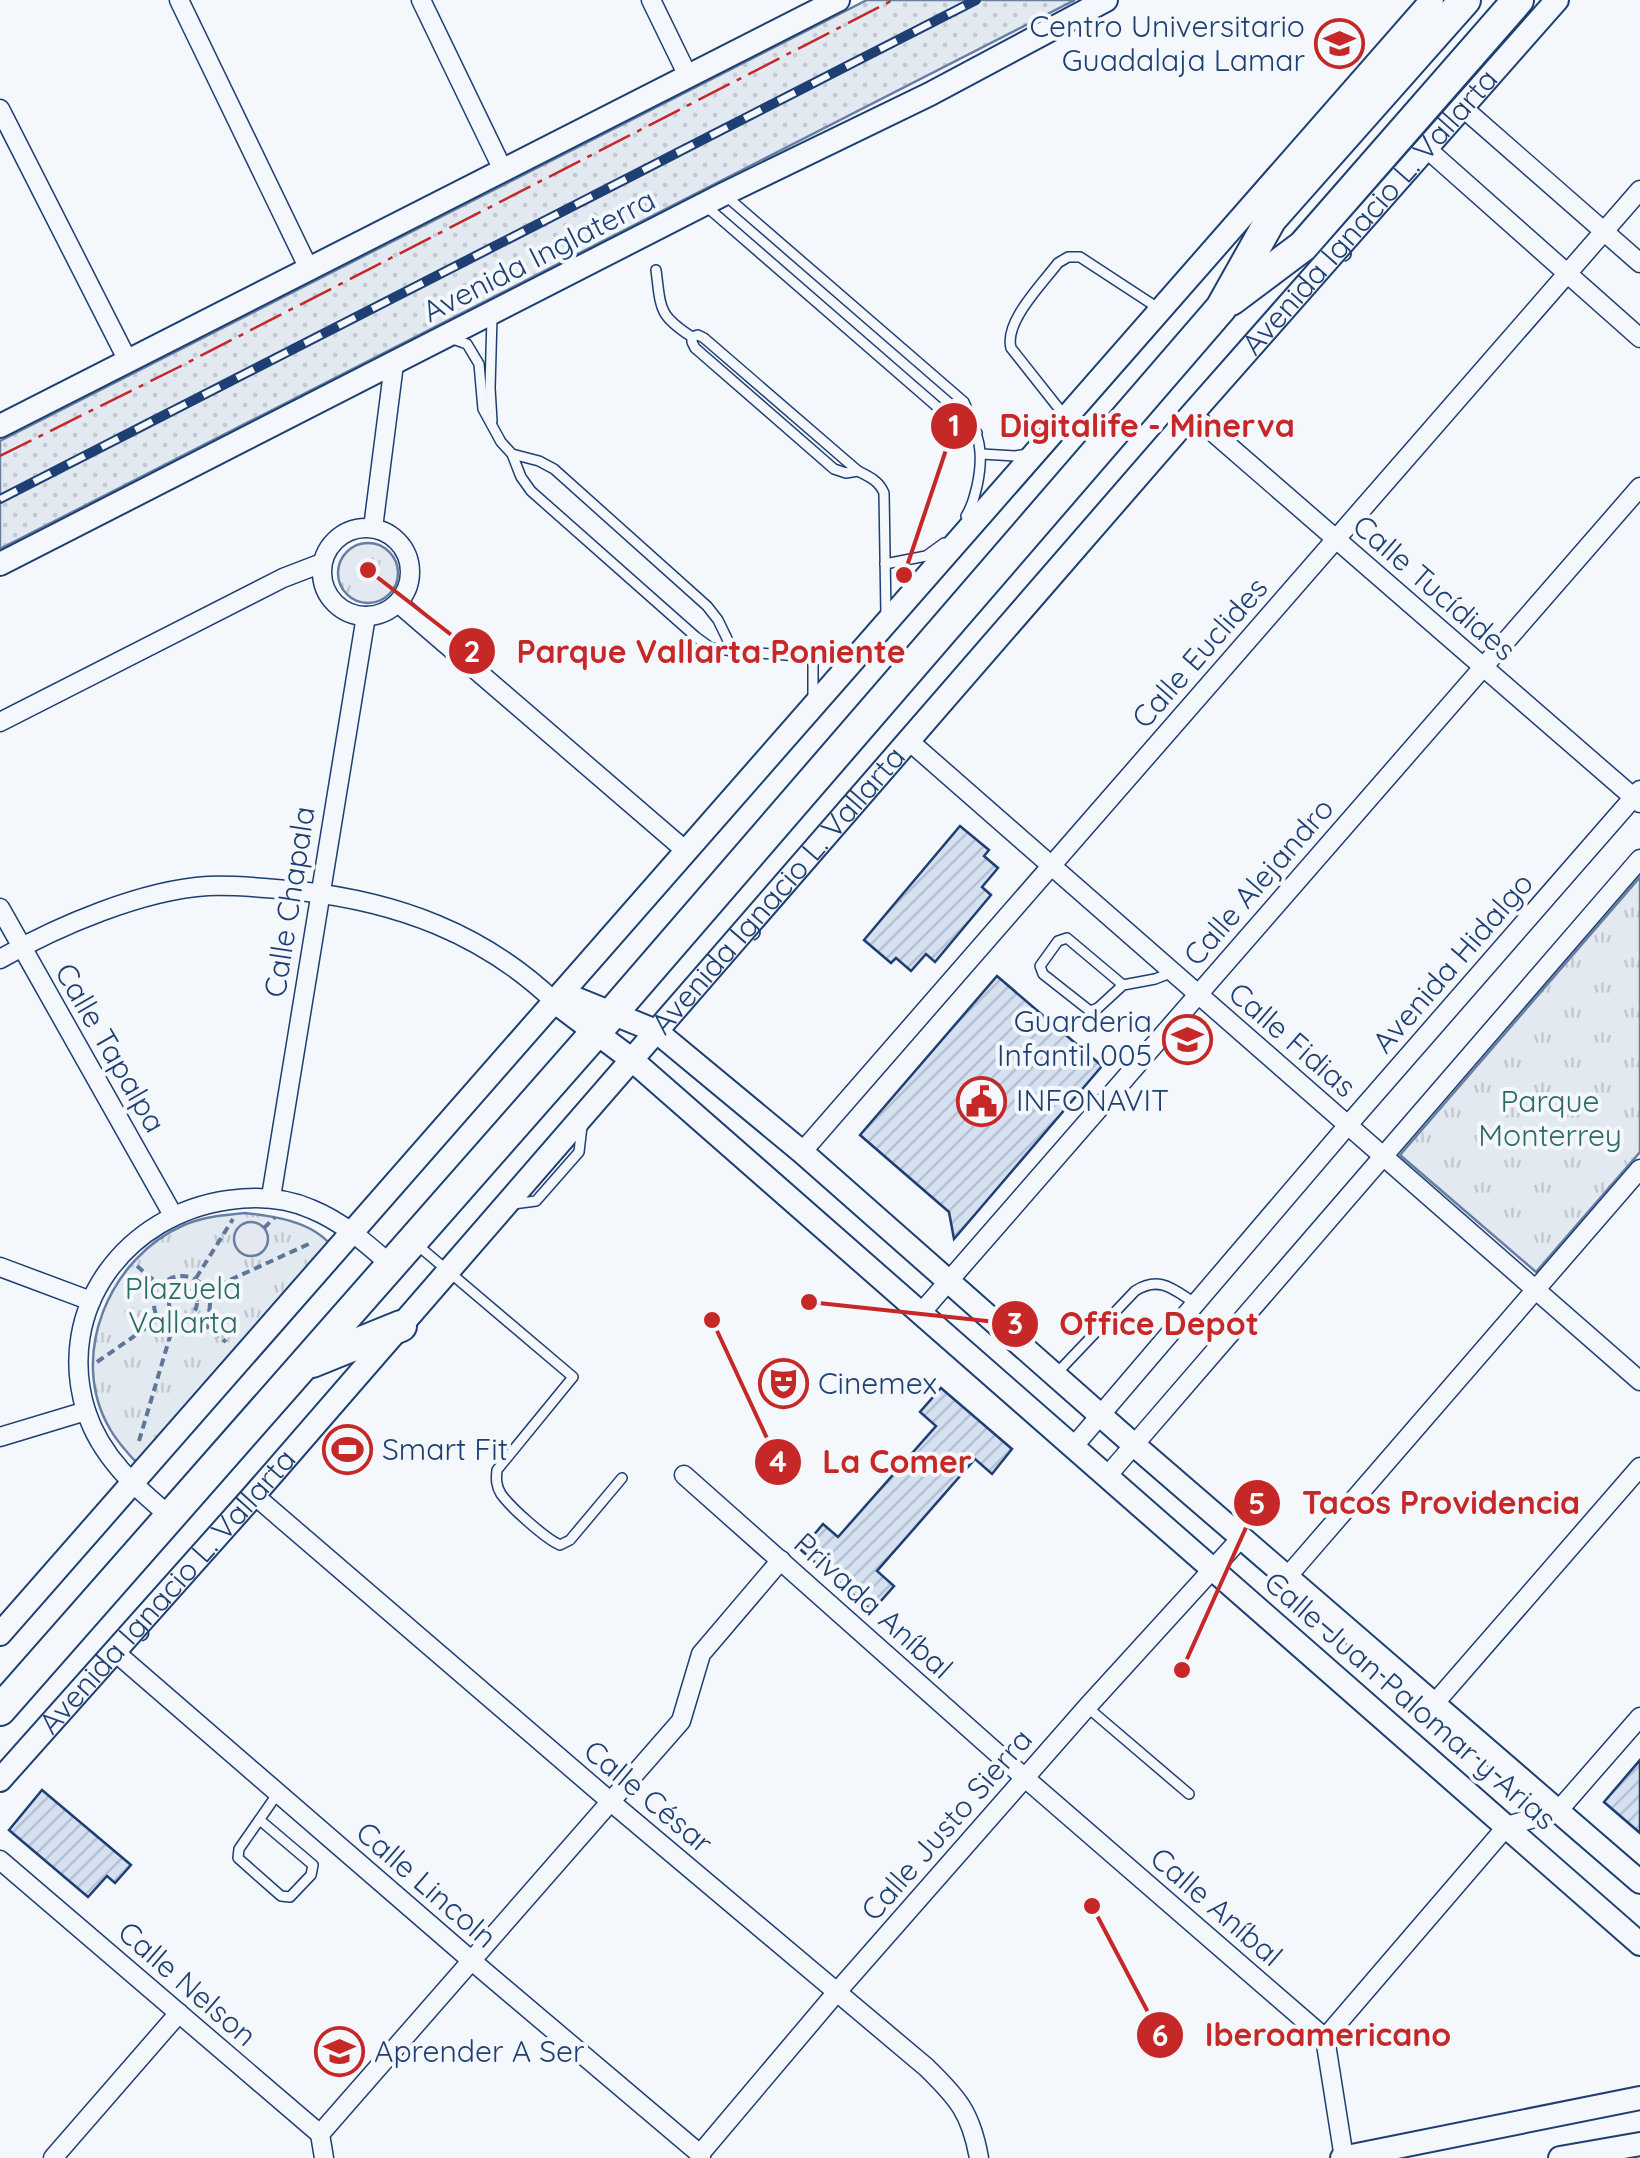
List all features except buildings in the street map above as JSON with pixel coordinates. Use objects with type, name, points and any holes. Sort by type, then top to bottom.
[{"type":"main road","name":"Avenida Ignacio L. Vallarta","points":[[0,1710],[413,1242],[1221,308],[1270,219],[1465,0]]},
{"type":"main road","name":"Avenida Ignacio L. Vallarta","points":[[1221,308],[1303,246],[1518,0]]},
{"type":"main road","points":[[305,1365],[401,1326]]},
{"type":"street","points":[[179,0],[309,269]]},
{"type":"street","points":[[421,0],[503,170]]},
{"type":"street","points":[[651,0],[688,76]]},
{"type":"street","points":[[0,426],[838,0]]},
{"type":"street","name":"Avenida Inglaterra","points":[[0,564],[930,94],[1106,0]]},
{"type":"street","points":[[0,1634],[1432,0]]},
{"type":"street","name":"Avenida Ignacio L. Vallarta","points":[[0,1780],[254,1495],[1192,414],[1557,0]]},
{"type":"street","points":[[1462,107],[1640,263]]},
{"type":"street","points":[[0,109],[128,361]]},
{"type":"street","points":[[1426,148],[1640,338]]},
{"type":"street","name":"Calle Euclides","points":[[802,1152],[1640,190]]},
{"type":"street","points":[[373,528],[394,364]]},
{"type":"street","name":"Calle Tucídides","points":[[1192,414],[1638,797]]},
{"type":"street","name":"Calle Alejandro","points":[[920,1314],[1640,487]]},
{"type":"street","points":[[373,528],[397,541],[405,552],[410,579],[398,603],[377,615],[353,614],[341,609],[324,589],[322,563],[336,540],[347,532],[373,528]]},
{"type":"street","points":[[0,722],[283,578],[322,563]]},
{"type":"street","points":[[398,603],[686,850]]},
{"type":"street","name":"Calle Chapala","points":[[271,1198],[366,616]]},
{"type":"street","name":"Calle Fidias","points":[[908,740],[1640,1381]]},
{"type":"street","name":"Avenida Hidalgo","points":[[1074,1446],[1348,1126],[1638,797]]},
{"type":"street","points":[[1108,1474],[1640,859]]},
{"type":"street","points":[[0,959],[109,909],[206,886],[260,887],[378,904],[434,922],[604,1022]]},
{"type":"street","name":"Calle Tapalpa","points":[[0,908],[173,1215]]},
{"type":"street","name":"Calle Juan Palomar y Arias","points":[[604,1022],[656,1030],[802,1152],[1640,1882]]},
{"type":"street","name":"Calle Juan Palomar y Arias","points":[[604,1022],[631,1058],[1640,1944]]},
{"type":"street","points":[[1287,1577],[1640,1169]]},
{"type":"street","points":[[171,1517],[132,1484],[108,1455],[86,1411],[79,1366],[82,1332],[91,1300],[111,1266],[140,1235],[173,1215],[207,1203],[271,1198],[308,1207],[352,1232],[392,1266]]},
{"type":"street","points":[[0,1267],[91,1300]]},
{"type":"street","points":[[0,1437],[86,1411]]},
{"type":"street","points":[[1434,1704],[1640,1467]]},
{"type":"street","name":"Privada Aníbal","points":[[684,1475],[1025,1778]]},
{"type":"street","name":"Calle César","points":[[254,1495],[610,1802],[926,2067],[960,2102],[972,2124],[979,2158]]},
{"type":"street","name":"Calle Justo Sierra","points":[[700,2156],[836,1993],[1241,1538]]},
{"type":"street","points":[[324,2158],[320,2134],[682,1721],[701,1654],[781,1560]]},
{"type":"street","name":"Calle Lincoln","points":[[114,1652],[700,2156]]},
{"type":"street","points":[[1640,1717],[1558,1811],[1507,1826],[1324,2038],[1344,2158],[1640,2098]]},
{"type":"street","name":"Calle Aníbal","points":[[1025,1778],[1324,2038]]},
{"type":"street","name":"Calle Nelson","points":[[0,1860],[320,2134]]},
{"type":"street","points":[[53,2158],[179,2014]]},
{"type":"street","points":[[1560,2158],[1640,2144]]},
{"type":"lane","points":[[714,200],[950,418],[977,432]]},
{"type":"lane","points":[[714,200],[964,402],[982,454],[973,506],[945,543],[926,556],[885,564]]},
{"type":"lane","points":[[1066,417],[1010,348],[1008,338],[1013,323],[1058,263],[1068,256],[1080,257],[1160,310]]},
{"type":"lane","points":[[656,270],[666,318],[692,337],[704,338],[858,472],[876,480],[884,494],[886,622]]},
{"type":"lane","points":[[492,314],[493,429]]},
{"type":"lane","points":[[445,338],[468,344],[479,364],[483,408],[531,491],[696,637],[712,648],[733,651],[813,657],[858,654]]},
{"type":"lane","points":[[982,454],[1016,456],[1035,452]]},
{"type":"lane","points":[[512,454],[554,469],[596,506],[707,606],[733,651]]},
{"type":"lane","points":[[813,657],[813,706]]},
{"type":"lane","points":[[1123,984],[1067,938],[1058,942],[1040,966],[1043,974],[1090,1011],[1123,984],[1173,972]]},
{"type":"lane","points":[[413,1242],[572,1376],[497,1470],[500,1494],[550,1541],[560,1545],[570,1540],[622,1478]]},
{"type":"lane","points":[[1055,1375],[1146,1284],[1167,1286],[1196,1303]]},
{"type":"lane","points":[[1088,1707],[1189,1794]]},
{"type":"lane","points":[[260,1821],[312,1866],[311,1875],[290,1897],[281,1896],[238,1858],[239,1848],[278,1793]]},
{"type":"path","points":[[196,1278],[234,1219]]},
{"type":"path","points":[[226,1231],[235,1232]]},
{"type":"path","points":[[194,1296],[314,1242]]},
{"type":"path","points":[[259,1254],[261,1266]]},
{"type":"path","points":[[128,1258],[171,1295]]},
{"type":"path","points":[[177,1276],[196,1278],[208,1290],[210,1307],[203,1323],[184,1332],[159,1320],[154,1302],[161,1286],[177,1276]]},
{"type":"path","points":[[183,1289],[194,1296],[193,1313],[176,1316],[168,1304],[171,1295],[183,1289]]},
{"type":"path","points":[[138,1444],[176,1316]]},
{"type":"path","points":[[90,1367],[159,1320]]},
{"type":"path","points":[[203,1323],[232,1348]]},
{"type":"green space","points":[[867,0],[1075,0],[0,549],[0,441]]},
{"type":"green space","points":[[368,543],[389,552],[398,573],[389,594],[368,603],[347,594],[338,573],[347,552]]},
{"type":"green space","name":"Parque Monterrey","points":[[1640,877],[1640,1152],[1536,1272],[1400,1155]]},
{"type":"green space","name":"Plazuela Vallarta","points":[[245,1213],[301,1225],[329,1243],[139,1460],[134,1460],[112,1433],[98,1401],[93,1371],[95,1341],[103,1312],[135,1260],[158,1240],[191,1222]]},
{"type":"shaded area","points":[[251,1222],[263,1227],[268,1239],[263,1251],[251,1256],[239,1251],[234,1239],[239,1227]]},
{"type":"railway","points":[[0,499],[976,0]]},
{"type":"power","points":[[0,456],[893,0]]},
{"type":"place","name":"Centro Universitario Guadalaja Lamar","points":[[1340,44]]},
{"type":"place","name":"Parque Vallarta Poniente","points":[[368,570]]},
{"type":"place","name":"Digitalife - Minerva","points":[[904,575]]},
{"type":"place","name":"Guarderia Infantil 005","points":[[1187,1039]]},
{"type":"place","name":"INFONAVIT","points":[[981,1101]]},
{"type":"place","name":"Office Depot","points":[[809,1302]]},
{"type":"place","name":"La Comer","points":[[712,1320]]},
{"type":"place","name":"Cinemex","points":[[783,1384]]},
{"type":"place","name":"Smart Fit","points":[[347,1450]]},
{"type":"place","name":"Tacos Providencia","points":[[1182,1670]]},
{"type":"place","name":"Iberoamericano","points":[[1092,1906]]},
{"type":"place","name":"Aprender A Ser","points":[[339,2052]]}]
